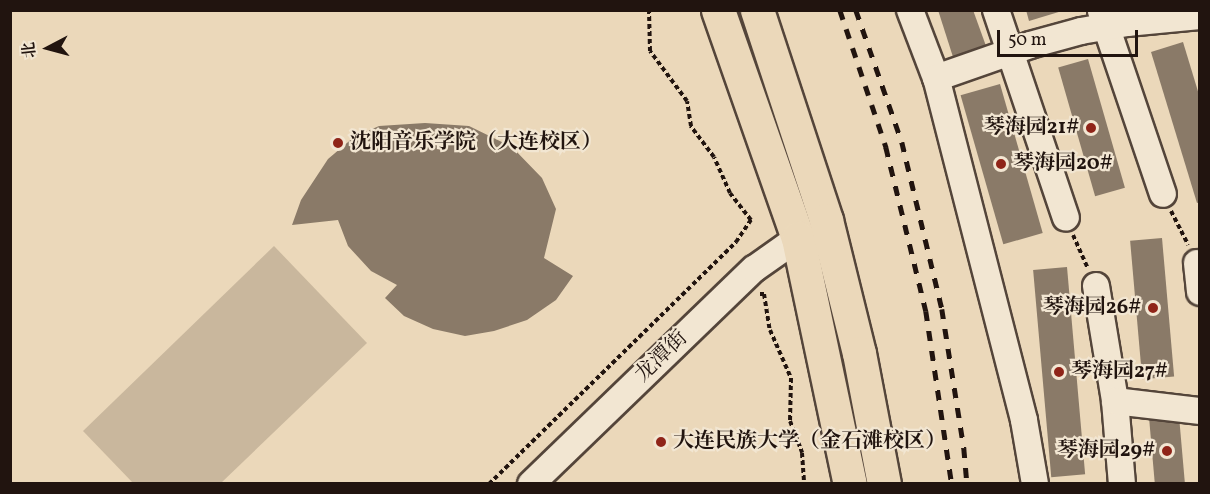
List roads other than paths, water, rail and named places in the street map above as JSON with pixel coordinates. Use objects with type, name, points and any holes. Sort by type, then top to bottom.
[{"type":"main road","points":[[718,10],[798,238],[850,483]]},
{"type":"main road","points":[[757,10],[826,220],[859,353],[884,483]]},
{"type":"main road","points":[[798,238],[826,220]]},
{"type":"street","points":[[910,10],[936,78],[1024,420],[1035,483]]},
{"type":"street","points":[[996,10],[1066,218]]},
{"type":"street","points":[[936,78],[1103,19],[1198,16]]},
{"type":"street","points":[[1103,19],[1163,194]]},
{"type":"street","name":"龙潭街","points":[[531,483],[753,269],[798,238]]},
{"type":"street","points":[[1197,263],[1200,292]]},
{"type":"street","points":[[1096,286],[1115,401],[1122,483]]},
{"type":"street","points":[[1115,401],[1200,411]]},
{"type":"railway","points":[[840,10],[886,147],[926,311],[952,484]]},
{"type":"railway","points":[[856,10],[902,142],[942,309],[964,448],[967,484]]},
{"type":"place","name":"琴海园21#","points":[[1091,128]]},
{"type":"place","name":"沈阳音乐学院（大连校区）","points":[[338,143]]},
{"type":"place","name":"琴海园20#","points":[[1001,164]]},
{"type":"place","name":"琴海园26#","points":[[1153,308]]},
{"type":"place","name":"琴海园27#","points":[[1059,372]]},
{"type":"place","name":"大连民族大学（金石滩校区）","points":[[661,442]]},
{"type":"place","name":"琴海园29#","points":[[1167,451]]}]
